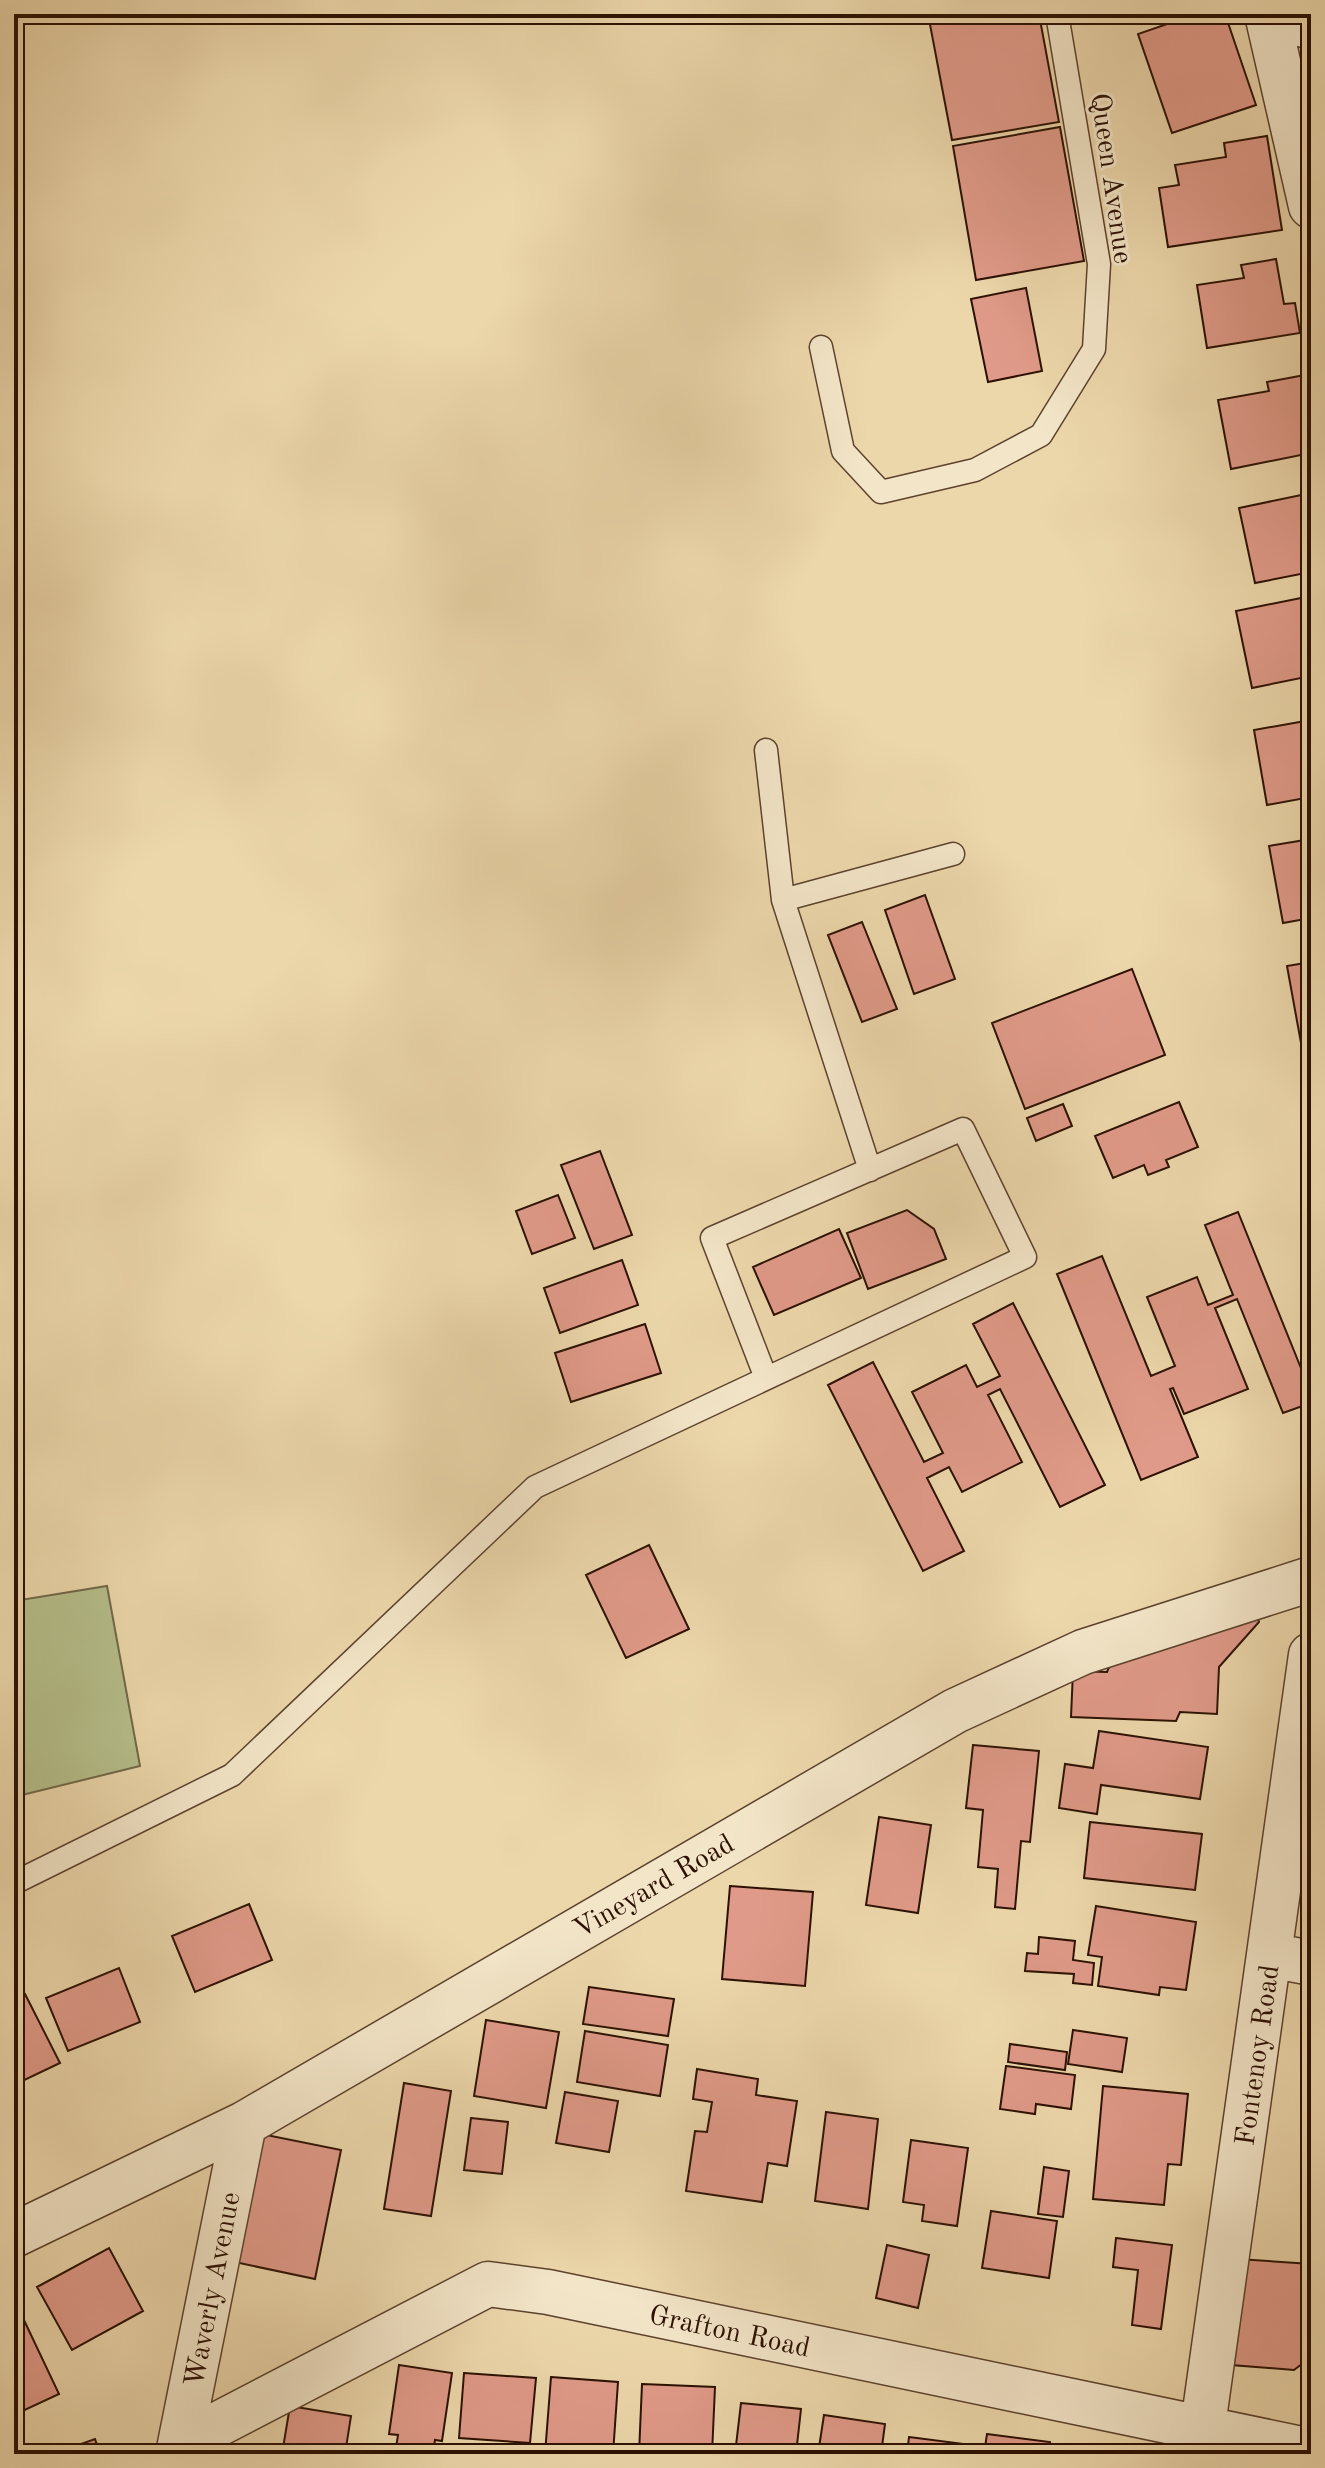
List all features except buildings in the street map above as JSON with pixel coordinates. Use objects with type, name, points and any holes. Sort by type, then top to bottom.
[{"type":"street","points":[[1311,27],[1267,14],[1311,206]]},
{"type":"street","name":"Vineyard Road","points":[[14,2235],[244,2124],[955,1711],[1083,1652],[1311,1579]]},
{"type":"street","name":"Fontenoy Road","points":[[1201,2441],[1290,1959],[1311,1655]]},
{"type":"street","name":"Waverly Avenue","points":[[179,2449],[244,2124]]},
{"type":"street","name":"Grafton Road","points":[[179,2449],[488,2284],[548,2292],[1201,2441],[1311,2451]]},
{"type":"lane","name":"Queen Avenue","points":[[821,347],[843,451],[881,492],[975,470],[1041,435],[1094,349],[1099,264],[1057,14]]},
{"type":"lane","points":[[766,750],[783,900],[870,1170]]},
{"type":"lane","points":[[783,900],[953,854]]},
{"type":"lane","points":[[14,1883],[232,1775],[535,1487],[1025,1257],[963,1129],[712,1238],[766,1378]]},
{"type":"green space","points":[[107,1586],[140,1766],[14,1797],[14,1601]]}]
